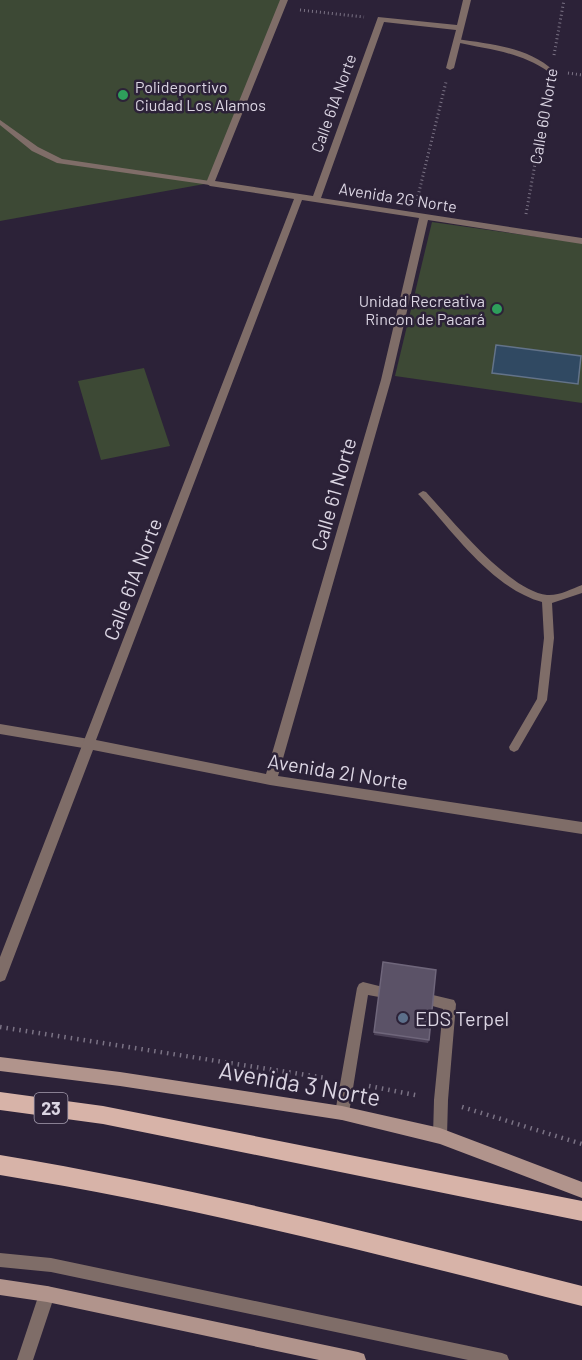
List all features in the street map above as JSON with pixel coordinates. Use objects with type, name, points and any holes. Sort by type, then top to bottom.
[{"type":"main road","name":"23","points":[[0,1101],[103,1115],[582,1211]]},
{"type":"main road","points":[[0,1165],[82,1177],[332,1234],[582,1296]]},
{"type":"street","points":[[450,68],[467,0]]},
{"type":"street","points":[[210,183],[282,4]]},
{"type":"street","points":[[381,19],[460,28]]},
{"type":"street","name":"Calle 61A Norte","points":[[316,199],[381,19]]},
{"type":"street","name":"Avenida 2G Norte","points":[[210,183],[582,241]]},
{"type":"street","name":"Calle 61A Norte","points":[[0,975],[299,196]]},
{"type":"street","name":"Calle 61 Norte","points":[[270,780],[386,380],[419,216]]},
{"type":"street","name":"Avenida 2I Norte","points":[[89,744],[270,780],[582,828]]},
{"type":"street","name":"Avenida 3 Norte","points":[[0,1064],[120,1079],[342,1113],[440,1136],[582,1190]]},
{"type":"street","points":[[0,1287],[47,1294],[358,1360]]},
{"type":"street","points":[[25,1360],[47,1294]]},
{"type":"lane","points":[[457,41],[519,52],[532,57],[551,71]]},
{"type":"lane","points":[[0,122],[35,149],[60,161],[210,183]]},
{"type":"lane","points":[[423,494],[504,578],[528,594],[546,599],[568,595],[582,589]]},
{"type":"lane","points":[[514,747],[542,700],[549,638],[546,599]]},
{"type":"lane","points":[[0,729],[89,744]]},
{"type":"lane","points":[[342,1113],[363,988],[379,991]]},
{"type":"lane","points":[[433,1001],[450,1004],[440,1136]]},
{"type":"lane","points":[[0,1260],[51,1265],[502,1360]]},
{"type":"path","name":"Calle 60 Norte","points":[[522,232],[564,0]]},
{"type":"path","points":[[282,4],[381,19]]},
{"type":"path","points":[[419,216],[450,68]]},
{"type":"path","points":[[0,1027],[347,1081],[441,1100],[582,1144]]},
{"type":"green space","name":"Polideportivo Ciudad Los Alamos","points":[[0,0],[284,0],[210,183],[0,221]]},
{"type":"green space","name":"Unidad Recreativa Rincon de Pacará","points":[[432,222],[582,243],[582,403],[395,376]]},
{"type":"green space","points":[[144,368],[170,446],[101,460],[78,381]]},
{"type":"water","points":[[496,345],[581,356],[578,384],[492,373]]},
{"type":"building","name":"EDS Terpel","points":[[383,962],[436,970],[429,1040],[374,1032]]},
{"type":"place","name":"Polideportivo Ciudad Los Alamos","points":[[123,95]]},
{"type":"place","name":"Unidad Recreativa Rincon de Pacará","points":[[497,309]]},
{"type":"place","name":"EDS Terpel","points":[[403,1018]]}]
